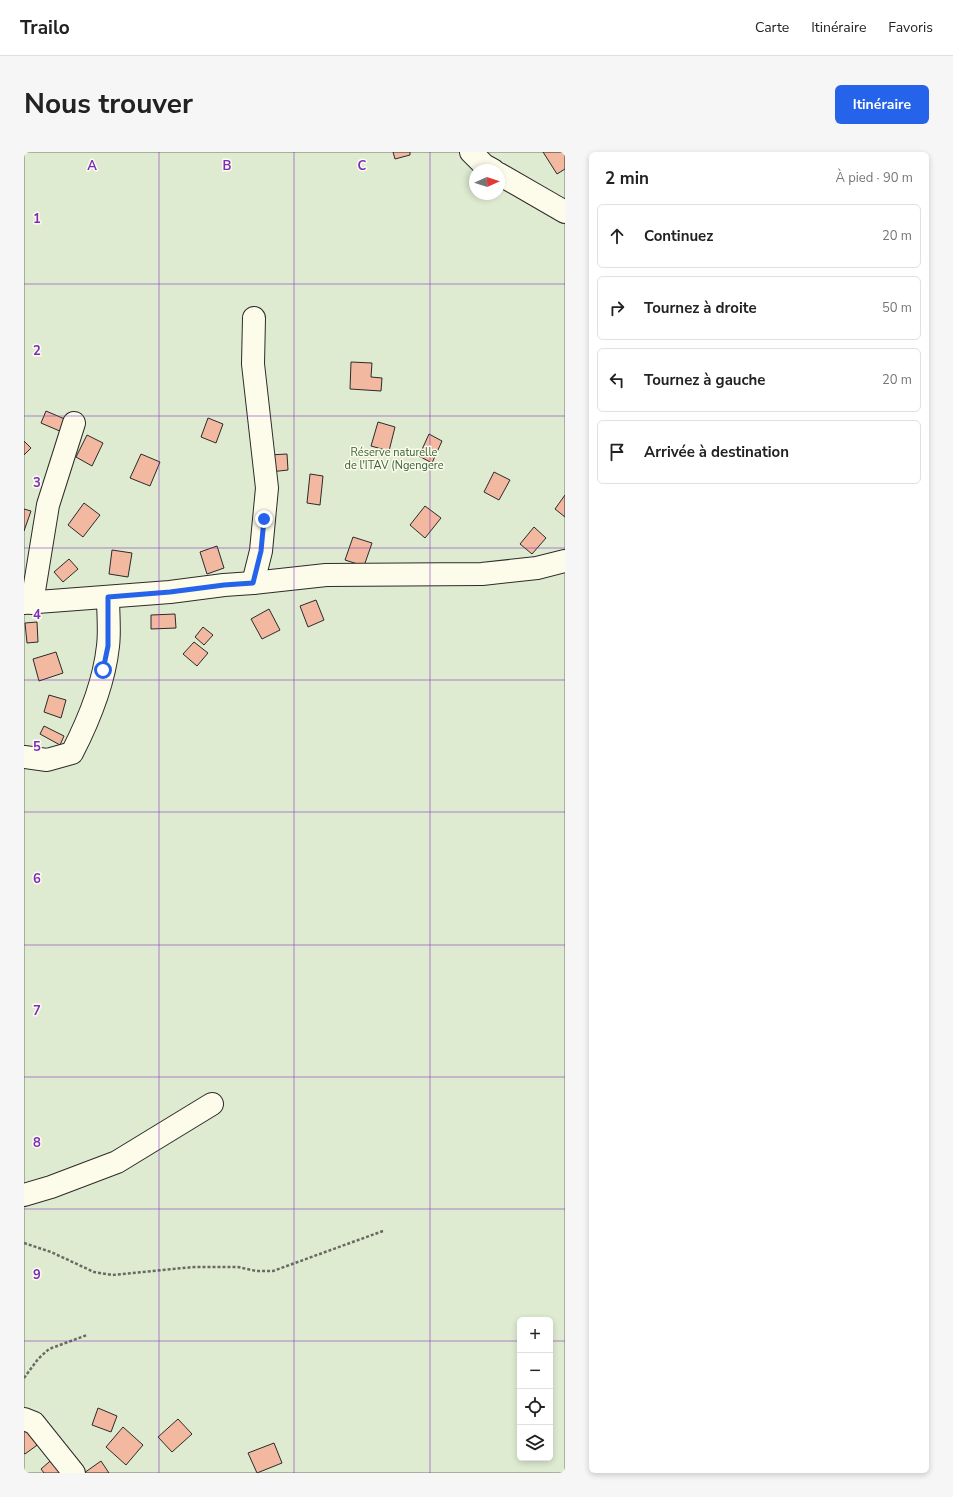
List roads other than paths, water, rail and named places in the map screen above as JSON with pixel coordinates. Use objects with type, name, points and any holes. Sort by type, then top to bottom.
[{"type":"street","points":[[471,152],[483,164]]},
{"type":"street","points":[[505,177],[565,212]]},
{"type":"street","points":[[253,583],[261,551],[267,488],[253,364],[254,318]]},
{"type":"street","points":[[74,424],[48,505],[28,603],[170,592],[326,575],[482,574],[537,568],[565,561]]},
{"type":"street","points":[[24,757],[47,760],[72,753],[84,729],[98,694],[108,646],[108,597]]},
{"type":"street","points":[[24,1195],[117,1162],[212,1104]]},
{"type":"street","points":[[24,1419],[34,1423],[74,1473]]},
{"type":"park label","name":"Réserve naturelle de l'ITAV (Ngengere","points":[[394,458]]}]
